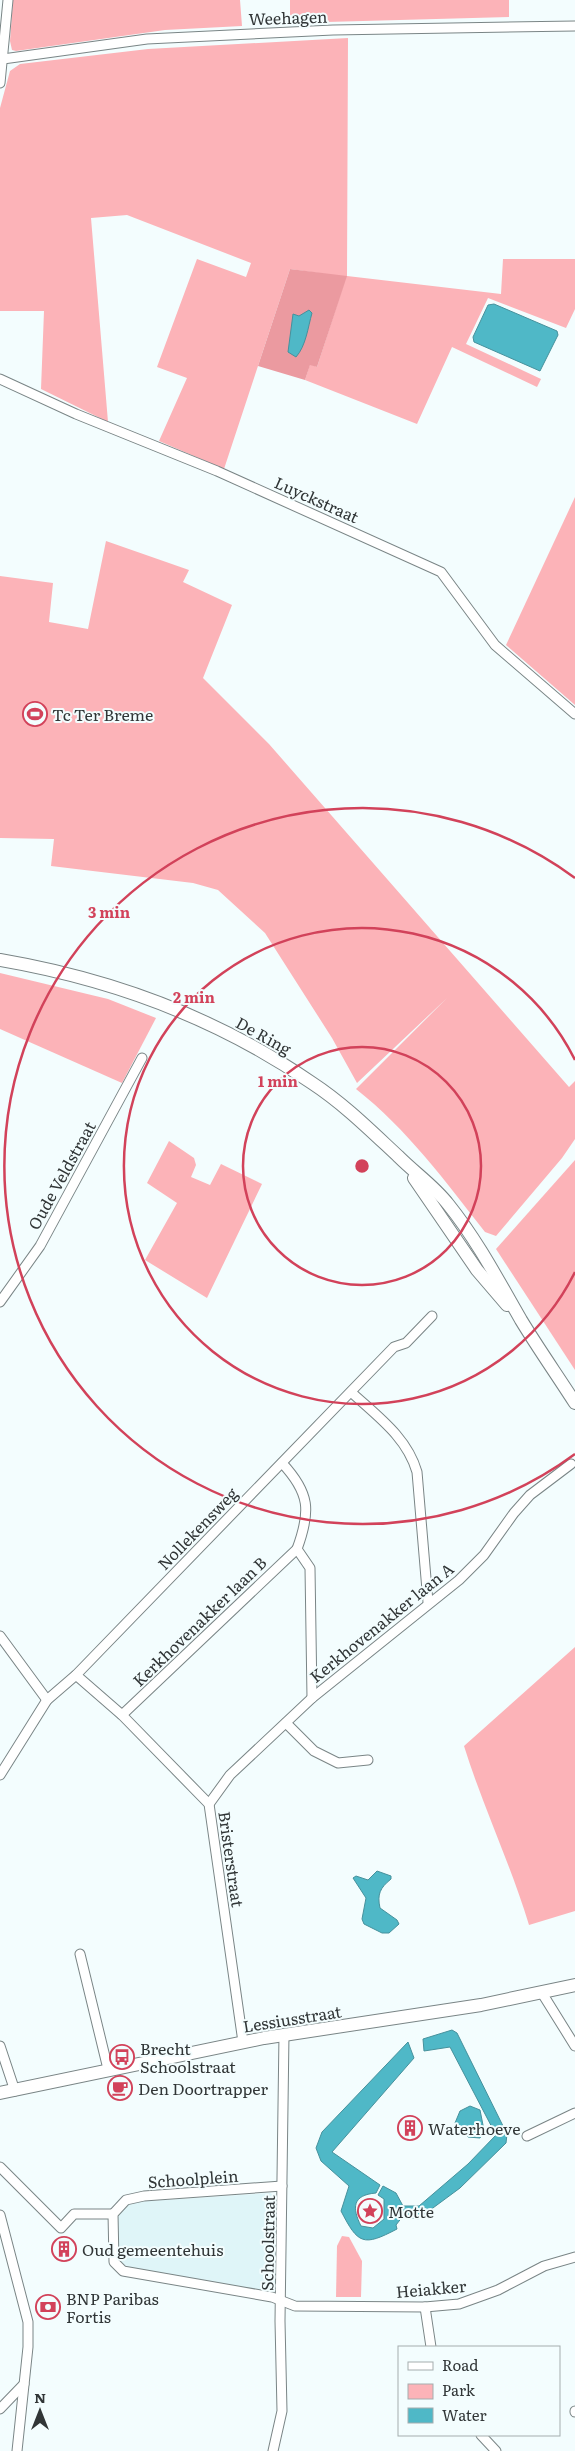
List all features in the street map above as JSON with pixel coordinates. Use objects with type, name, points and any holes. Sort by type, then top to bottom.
[{"type":"main road","name":"De Ring","points":[[0,960],[68,973],[168,1006],[267,1054],[314,1084],[358,1118],[401,1160],[432,1186],[448,1204],[483,1253],[522,1321],[575,1403]]},
{"type":"main road","name":"Lessiusstraat","points":[[0,2093],[108,2069],[284,2034],[481,2005],[575,1985]]},
{"type":"street","points":[[0,83],[8,0]]},
{"type":"street","name":"Weehagen","points":[[3,59],[147,39],[332,30],[575,26]]},
{"type":"street","name":"Luyckstraat","points":[[0,379],[76,414],[217,471],[441,572],[495,645],[575,714]]},
{"type":"street","name":"Oude Veldstraat","points":[[0,1302],[40,1246],[142,1058]]},
{"type":"street","name":"Nollekensweg","points":[[0,1775],[47,1700],[76,1675],[394,1347],[406,1343],[432,1316]]},
{"type":"street","points":[[351,1392],[393,1431],[412,1455],[417,1472],[428,1602]]},
{"type":"street","points":[[282,1462],[296,1478],[305,1495],[307,1507],[306,1524],[297,1549],[310,1568],[312,1698]]},
{"type":"street","name":"Kerkhovenakker laan A","points":[[209,1804],[230,1775],[312,1698],[428,1602],[459,1580],[484,1555],[514,1513],[530,1495],[571,1464]]},
{"type":"street","name":"Kerkhovenakker laan B","points":[[122,1716],[297,1549]]},
{"type":"street","points":[[0,1636],[47,1700]]},
{"type":"street","name":"Bristerstraat","points":[[76,1675],[122,1716],[209,1804],[243,2042]]},
{"type":"street","points":[[286,1723],[314,1751],[338,1763],[368,1760]]},
{"type":"street","points":[[80,1954],[108,2069]]},
{"type":"street","points":[[542,1993],[575,2046]]},
{"type":"street","name":"Schoolstraat","points":[[273,2451],[282,2411],[281,2301],[284,2034]]},
{"type":"street","points":[[0,2046],[15,2091]]},
{"type":"street","points":[[527,2136],[575,2113]]},
{"type":"street","points":[[0,2167],[60,2228],[74,2214],[113,2214],[114,2262],[123,2271],[272,2297],[281,2301]]},
{"type":"street","name":"Schoolplein","points":[[113,2214],[126,2200],[133,2197],[282,2186]]},
{"type":"street","points":[[0,2215],[28,2322],[28,2347],[17,2451]]},
{"type":"street","name":"Heiakker","points":[[281,2301],[295,2306],[425,2307],[472,2300],[498,2290],[544,2266],[575,2256]]},
{"type":"street","points":[[425,2307],[431,2346]]},
{"type":"street","points":[[0,2409],[24,2384]]},
{"type":"street","points":[[482,2436],[496,2451]]},
{"type":"shaded area","points":[[290,269],[347,276],[317,367],[310,365],[305,380],[258,366]]},
{"type":"shaded area","points":[[270,2193],[277,2200],[276,2291],[274,2293],[125,2268],[118,2262],[117,2219],[121,2211],[128,2204],[134,2202]]},
{"type":"green space","points":[[13,0],[240,0],[242,26],[165,30],[16,51],[12,50],[10,41]]},
{"type":"green space","points":[[290,0],[509,0],[509,17],[290,23]]},
{"type":"green space","points":[[348,38],[347,276],[501,294],[503,259],[575,259],[575,309],[566,328],[488,298],[466,344],[541,379],[537,387],[452,347],[417,424],[305,380],[310,364],[317,367],[346,277],[290,269],[224,469],[159,441],[187,378],[157,367],[197,259],[246,277],[251,263],[127,215],[91,218],[108,422],[41,389],[44,311],[0,311],[0,108],[10,71],[20,64],[148,49]]},
{"type":"green space","points":[[575,497],[575,705],[506,645]]},
{"type":"green space","points":[[106,541],[189,570],[183,582],[232,605],[203,678],[269,744],[569,1087],[575,1081],[575,1139],[562,1158],[496,1236],[485,1232],[409,1139],[356,1089],[447,998],[357,1083],[332,1038],[265,933],[218,890],[193,883],[51,866],[54,839],[0,838],[0,576],[53,583],[49,622],[88,629]]},
{"type":"green space","points":[[0,973],[108,999],[156,1018],[122,1083],[0,1029]]},
{"type":"green space","points":[[169,1141],[194,1158],[196,1165],[191,1177],[210,1185],[221,1164],[262,1184],[207,1298],[145,1260],[177,1203],[147,1183]]},
{"type":"green space","points":[[575,1160],[575,1370],[496,1249]]},
{"type":"green space","points":[[575,1647],[575,1911],[529,1925],[464,1746]]},
{"type":"green space","points":[[342,2236],[349,2237],[362,2261],[361,2297],[336,2297],[337,2246]]},
{"type":"water","points":[[494,304],[557,331],[558,335],[540,371],[474,342],[473,337],[488,305]]},
{"type":"water","points":[[309,310],[312,313],[306,336],[296,357],[288,352],[293,314],[299,316]]},
{"type":"water","points":[[377,1871],[391,1876],[391,1879],[384,1885],[379,1895],[380,1908],[397,1920],[399,1924],[389,1933],[382,1933],[364,1924],[362,1919],[366,1898],[353,1878],[356,1876],[368,1880]]},
{"type":"water","points":[[452,2030],[457,2033],[507,2134],[506,2143],[460,2188],[418,2219],[403,2216],[396,2225],[397,2229],[376,2238],[363,2239],[352,2230],[341,2211],[349,2186],[321,2161],[316,2148],[322,2132],[408,2042],[414,2058],[332,2152],[380,2185],[376,2193],[362,2196],[356,2204],[356,2214],[361,2226],[373,2228],[384,2219],[384,2199],[378,2195],[383,2186],[396,2193],[403,2206],[419,2206],[468,2164],[496,2135],[450,2047],[424,2051],[423,2039]]},
{"type":"water","points":[[470,2106],[480,2110],[484,2130],[480,2138],[468,2137],[455,2123],[460,2111]]},
{"type":"place","name":"Tc Ter Breme","points":[[35,714]]},
{"type":"place","name":"Brecht Schoolstraat","points":[[122,2057]]},
{"type":"place","name":"Den Doortrapper","points":[[120,2088]]},
{"type":"place","name":"Waterhoeve","points":[[410,2128]]},
{"type":"place","name":"Motte","points":[[370,2211]]},
{"type":"place","name":"Oud gemeentehuis","points":[[64,2249]]},
{"type":"place","name":"BNP Paribas Fortis","points":[[48,2307]]}]
